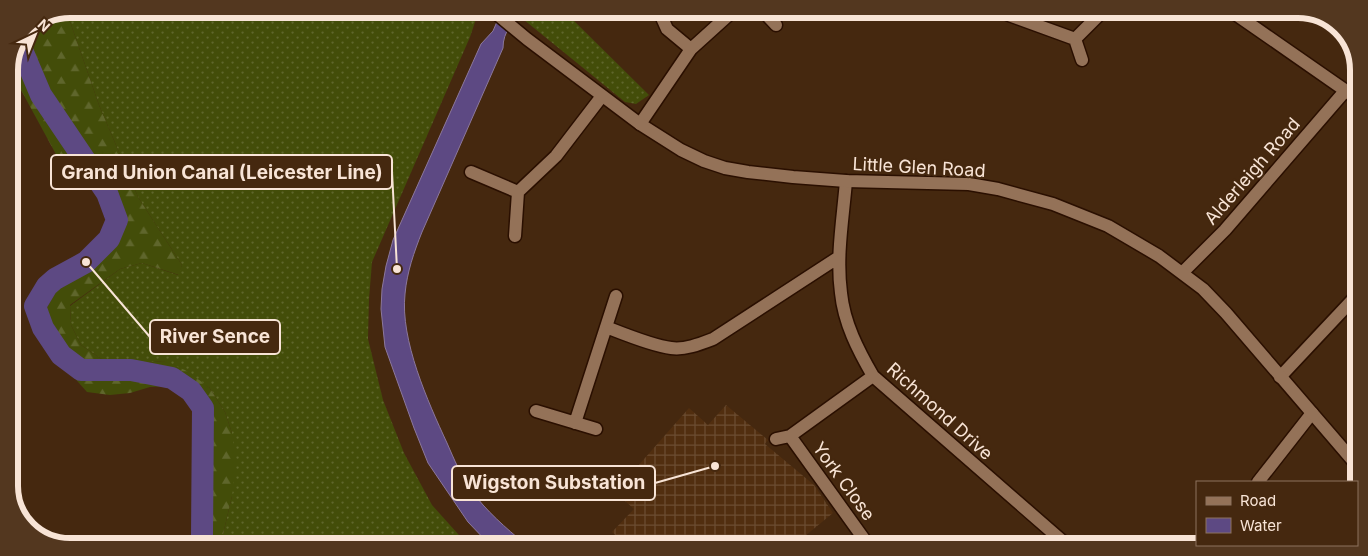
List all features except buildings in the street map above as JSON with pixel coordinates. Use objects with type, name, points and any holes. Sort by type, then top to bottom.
[{"type":"street","name":"Little Glen Road","points":[[501,18],[640,124],[681,150],[704,161],[725,168],[761,174],[846,181],[969,184],[1026,195],[1072,210],[1108,226],[1134,240],[1183,272],[1203,290],[1226,313],[1350,457]]},
{"type":"street","points":[[662,18],[667,29],[690,49]]},
{"type":"street","points":[[640,124],[690,49],[725,18]]},
{"type":"street","points":[[770,18],[776,25]]},
{"type":"street","points":[[1017,18],[1074,39],[1082,60]]},
{"type":"street","points":[[1074,39],[1096,18]]},
{"type":"street","points":[[1241,18],[1350,94]]},
{"type":"street","name":"Alderleigh Road","points":[[1183,272],[1225,230],[1345,91]]},
{"type":"street","points":[[515,236],[518,192],[556,156],[602,96]]},
{"type":"street","points":[[471,172],[518,192]]},
{"type":"street","name":"Richmond Drive","points":[[846,181],[839,257],[840,293],[855,344],[872,376],[1059,538]]},
{"type":"street","points":[[606,327],[670,348],[691,347],[713,339],[839,257]]},
{"type":"street","points":[[575,423],[616,296]]},
{"type":"street","points":[[1280,377],[1350,302]]},
{"type":"street","points":[[776,439],[790,436],[872,376]]},
{"type":"street","points":[[536,411],[596,429]]},
{"type":"street","points":[[1259,481],[1312,413]]},
{"type":"street","name":"York Close","points":[[790,436],[864,538]]},
{"type":"shaded area","points":[[726,405],[768,440],[765,444],[814,485],[833,513],[803,538],[618,538],[612,532],[634,509],[615,492],[689,408],[708,425]]},
{"type":"green space","points":[[69,18],[476,18],[470,37],[372,262],[369,299],[368,339],[383,400],[404,453],[432,505],[462,538],[222,538],[232,496],[232,433],[225,412],[209,387],[163,361],[128,365],[109,364],[81,345],[71,325],[70,306],[120,269],[142,263],[178,275],[182,265],[138,197],[99,105]]},
{"type":"green space","points":[[69,18],[99,105],[138,197],[182,265],[179,275],[142,263],[120,269],[70,305],[71,325],[81,345],[109,364],[128,365],[163,361],[185,370],[209,387],[225,412],[232,433],[236,463],[232,496],[222,538],[202,538],[199,509],[208,480],[208,439],[200,416],[187,399],[171,386],[150,387],[130,393],[110,395],[87,392],[62,364],[46,333],[46,309],[65,277],[106,247],[110,229],[93,187],[70,184],[18,85],[18,66],[21,50],[33,33],[50,21]]},
{"type":"green space","points":[[522,18],[571,18],[649,95],[636,104],[625,102]]},
{"type":"water","points":[[499,18],[516,18],[507,32],[503,48],[419,240],[407,278],[405,312],[411,351],[417,370],[432,409],[461,473],[483,505],[518,538],[483,538],[468,522],[428,463],[385,347],[381,309],[386,266],[393,240],[481,44],[493,31]]},
{"type":"waterway","points":[[22,49],[41,95],[107,193],[117,220],[109,239],[86,262],[55,279],[47,286],[35,306],[43,328],[61,355],[81,370],[131,370],[172,378],[191,391],[203,408],[201,538]]},
{"type":"place","name":"River Sence","points":[[86,262]]},
{"type":"place","name":"Grand Union Canal (Leicester Line)","points":[[397,269]]},
{"type":"place","name":"Wigston Substation","points":[[715,466]]}]
